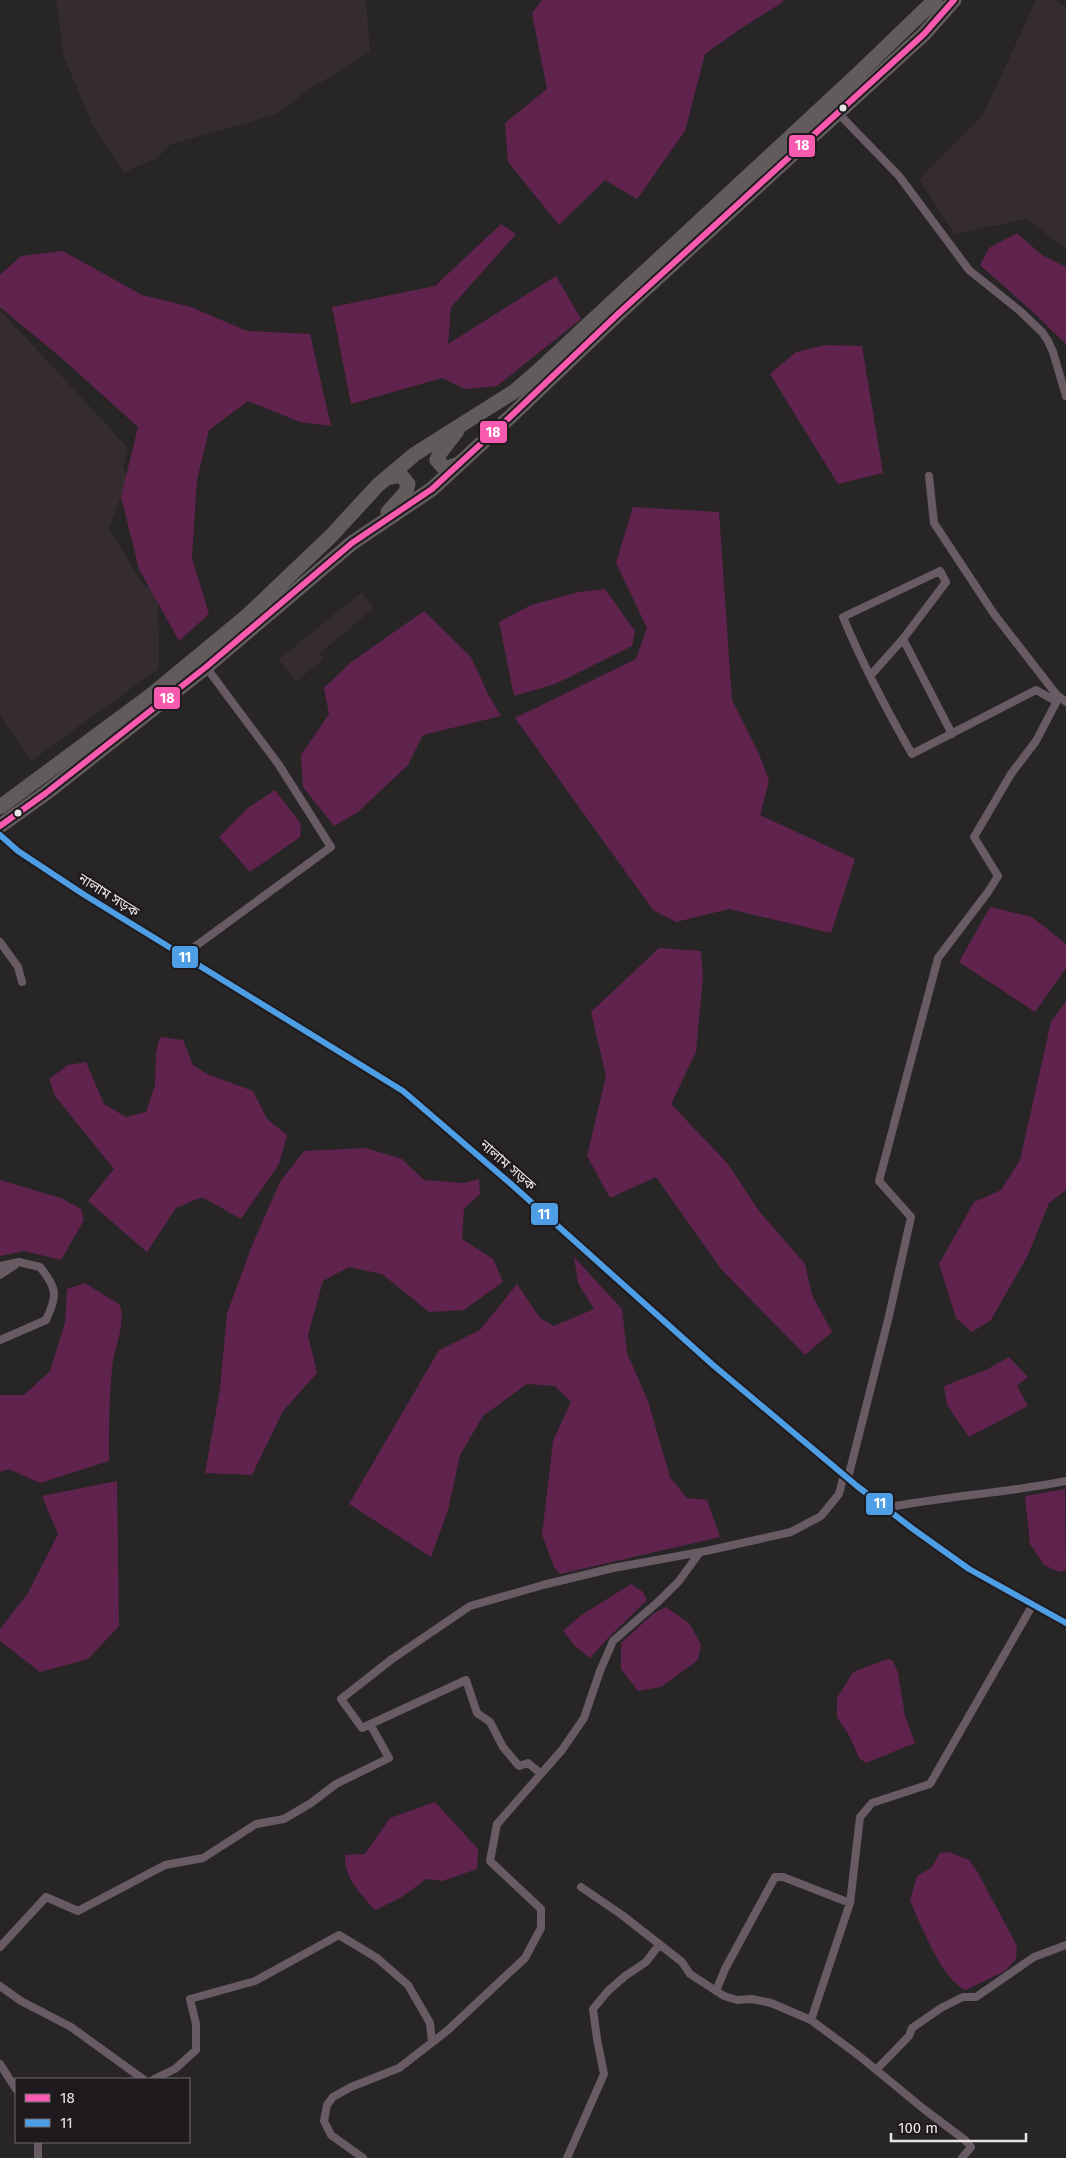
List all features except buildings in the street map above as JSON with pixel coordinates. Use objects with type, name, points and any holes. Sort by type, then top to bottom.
[{"type":"highway","points":[[0,806],[150,696],[248,615],[331,536],[387,478],[415,454],[469,418],[515,391],[850,82],[935,0]]},
{"type":"highway","points":[[0,826],[46,793],[206,667],[299,587],[374,527],[416,501],[461,462],[619,313],[924,34],[954,0]]},
{"type":"highway","points":[[461,462],[445,469],[437,460],[440,453],[469,418]]},
{"type":"highway","points":[[374,527],[406,492],[408,484],[401,475],[387,478]]},
{"type":"street","points":[[837,112],[899,176],[969,270],[1020,311],[1042,332],[1051,346],[1066,396]]},
{"type":"street","points":[[929,476],[934,523],[994,614],[1060,698]]},
{"type":"street","points":[[870,676],[903,639],[946,582],[940,571],[843,617],[870,676],[912,754],[1036,690],[1052,699],[1060,698]]},
{"type":"street","points":[[903,639],[952,734]]},
{"type":"street","points":[[182,956],[331,847],[279,764],[206,667]]},
{"type":"street","points":[[540,1773],[528,1763],[519,1766],[504,1746],[490,1722],[478,1713],[466,1680],[362,1728],[341,1699],[392,1658],[470,1606],[613,1568],[700,1552],[791,1532],[821,1516],[839,1494],[846,1476],[889,1316],[911,1217],[879,1180],[938,958],[998,876],[974,837],[1011,774],[1036,741],[1060,698]]},
{"type":"street","name":"নালাম সড়ক","points":[[0,835],[28,858],[182,956],[403,1091],[511,1184],[713,1365],[885,1508],[969,1569],[1032,1606],[1066,1623]]},
{"type":"street","points":[[0,942],[18,967],[22,982]]},
{"type":"street","points":[[0,1266],[19,1262],[40,1267],[54,1285],[55,1303],[46,1320],[0,1340]]},
{"type":"street","points":[[0,1275],[19,1262]]},
{"type":"street","points":[[885,1508],[930,1499],[1028,1488],[1066,1481]]},
{"type":"street","points":[[363,2158],[332,2135],[324,2121],[327,2105],[333,2097],[351,2087],[398,2068],[448,2030],[526,1958],[541,1928],[541,1909],[490,1861],[497,1824],[562,1750],[584,1718],[600,1671],[613,1641],[659,1602],[679,1581],[700,1552]]},
{"type":"street","points":[[811,2020],[850,1903],[860,1817],[872,1803],[930,1784],[1032,1606]]},
{"type":"street","points":[[0,1947],[46,1897],[78,1912],[165,1865],[203,1858],[256,1824],[284,1819],[312,1803],[336,1784],[389,1758],[370,1724]]},
{"type":"street","points":[[716,1991],[724,1969],[774,1877],[783,1877],[850,1903]]},
{"type":"street","points":[[581,1887],[682,1962],[690,1974],[724,1996],[737,2000],[752,1999],[771,2003],[811,2020],[970,2144],[970,2149],[962,2158]]},
{"type":"street","points":[[156,2078],[175,2069],[196,2050],[196,2024],[190,2000],[255,1981],[339,1935],[377,1958],[408,1985],[430,2023],[432,2042]]},
{"type":"street","points":[[567,2158],[604,2074],[593,2009],[608,1991],[625,1976],[646,1962],[659,1945]]},
{"type":"street","points":[[876,2070],[909,2036],[912,2028],[941,2008],[963,1997],[976,1997],[1034,1957],[1066,1945]]},
{"type":"street","points":[[0,1986],[21,2000],[71,2027],[143,2078]]},
{"type":"street","points":[[0,2064],[15,2087]]},
{"type":"street","points":[[38,2143],[38,2158]]},
{"type":"shaded area","points":[[56,0],[366,0],[370,52],[305,92],[277,114],[171,144],[157,158],[124,172],[93,126],[64,57]]},
{"type":"shaded area","points":[[542,0],[783,0],[783,2],[705,54],[685,131],[637,199],[605,180],[559,225],[508,162],[505,123],[547,89],[532,13]]},
{"type":"shaded area","points":[[1036,0],[1056,0],[1066,7],[1066,248],[1026,219],[955,234],[919,179],[984,113]]},
{"type":"shaded area","points":[[501,224],[516,234],[451,307],[448,344],[556,276],[581,319],[497,386],[465,389],[442,378],[351,404],[332,307],[435,286]]},
{"type":"shaded area","points":[[1017,233],[1042,255],[1066,267],[1066,344],[980,265],[989,248]]},
{"type":"shaded area","points":[[63,251],[142,295],[191,307],[247,331],[310,334],[331,426],[300,422],[248,401],[209,430],[197,480],[192,558],[209,614],[179,641],[139,569],[121,497],[138,427],[66,362],[0,307],[0,275],[21,256]]},
{"type":"shaded area","points":[[0,310],[128,448],[123,468],[128,477],[109,529],[143,585],[158,591],[159,668],[31,761],[0,716]]},
{"type":"shaded area","points":[[826,345],[862,346],[883,473],[838,484],[770,374],[796,352]]},
{"type":"shaded area","points":[[633,507],[719,512],[732,700],[759,754],[769,781],[760,815],[855,859],[831,933],[729,909],[676,922],[653,910],[515,718],[636,659],[647,628],[616,563]]},
{"type":"shaded area","points":[[605,589],[635,631],[632,646],[555,684],[514,696],[499,622],[531,605],[579,592]]},
{"type":"shaded area","points":[[362,592],[374,608],[320,653],[324,659],[296,681],[278,660]]},
{"type":"shaded area","points":[[424,611],[471,657],[488,694],[501,716],[423,735],[408,765],[358,812],[334,826],[303,787],[301,755],[329,714],[324,688],[350,663]]},
{"type":"shaded area","points":[[275,790],[301,824],[300,837],[250,872],[219,837],[248,808]]},
{"type":"shaded area","points":[[990,907],[1032,917],[1066,944],[1066,968],[1035,1012],[959,962]]},
{"type":"shaded area","points":[[659,948],[701,951],[703,978],[696,1052],[671,1104],[728,1164],[759,1211],[805,1264],[812,1295],[832,1332],[805,1355],[721,1269],[656,1177],[610,1198],[587,1156],[606,1076],[591,1012]]},
{"type":"shaded area","points":[[1066,1001],[1066,1190],[1049,1203],[1028,1255],[991,1320],[972,1332],[956,1318],[939,1264],[974,1202],[1001,1190],[1020,1160],[1051,1022]]},
{"type":"shaded area","points":[[160,1037],[183,1040],[193,1065],[207,1074],[253,1091],[267,1119],[287,1135],[279,1164],[241,1219],[202,1197],[176,1208],[147,1252],[88,1201],[114,1169],[55,1096],[49,1079],[68,1065],[86,1062],[104,1104],[126,1117],[146,1112],[155,1085],[156,1052]]},
{"type":"shaded area","points":[[366,1148],[402,1159],[424,1180],[463,1183],[479,1179],[480,1194],[464,1209],[462,1239],[493,1259],[503,1282],[464,1310],[429,1312],[382,1274],[349,1267],[323,1281],[308,1335],[317,1373],[283,1411],[252,1475],[205,1473],[220,1389],[227,1313],[253,1243],[280,1182],[304,1151]]},
{"type":"shaded area","points":[[0,1180],[61,1198],[81,1209],[84,1220],[61,1260],[24,1251],[0,1256]]},
{"type":"shaded area","points":[[574,1257],[622,1309],[627,1353],[648,1401],[670,1477],[687,1498],[707,1500],[720,1537],[560,1574],[554,1567],[542,1535],[553,1441],[571,1402],[555,1386],[527,1384],[483,1416],[460,1455],[448,1510],[431,1557],[349,1504],[439,1350],[480,1330],[517,1284],[540,1318],[554,1326],[594,1309],[578,1283]]},
{"type":"shaded area","points":[[85,1283],[120,1305],[121,1329],[113,1361],[111,1380],[109,1461],[40,1483],[9,1469],[0,1472],[0,1395],[24,1395],[50,1371],[65,1323],[67,1289]]},
{"type":"shaded area","points":[[1009,1357],[1028,1377],[1017,1386],[1028,1406],[969,1437],[947,1405],[944,1386],[986,1370]]},
{"type":"shaded area","points":[[117,1481],[119,1626],[88,1659],[40,1672],[0,1641],[0,1629],[28,1593],[58,1534],[42,1496]]},
{"type":"shaded area","points":[[1065,1489],[1066,1570],[1059,1572],[1044,1565],[1030,1544],[1025,1496]]},
{"type":"shaded area","points":[[631,1584],[643,1592],[647,1600],[590,1658],[575,1646],[563,1631],[580,1616]]},
{"type":"shaded area","points":[[666,1607],[689,1623],[701,1644],[698,1660],[661,1687],[638,1691],[621,1669],[621,1643],[654,1613]]},
{"type":"shaded area","points":[[888,1659],[893,1661],[898,1673],[905,1716],[915,1743],[866,1763],[859,1758],[850,1737],[837,1717],[837,1698],[853,1672]]},
{"type":"shaded area","points":[[435,1802],[478,1849],[477,1869],[442,1881],[426,1879],[402,1897],[375,1910],[359,1892],[350,1878],[345,1863],[345,1855],[365,1854],[390,1818]]},
{"type":"shaded area","points":[[949,1852],[969,1860],[977,1871],[1017,1946],[1016,1959],[1005,1971],[966,1990],[949,1976],[941,1964],[933,1951],[910,1900],[917,1876],[931,1868],[940,1853]]},
{"type":"transit line","name":"18","points":[[0,826],[46,793],[206,667],[352,543],[432,489],[619,313],[924,34],[954,0]]},
{"type":"transit line","name":"11","points":[[0,835],[18,851],[83,894],[403,1091],[511,1184],[713,1365],[857,1486],[969,1569],[1066,1623]]}]
